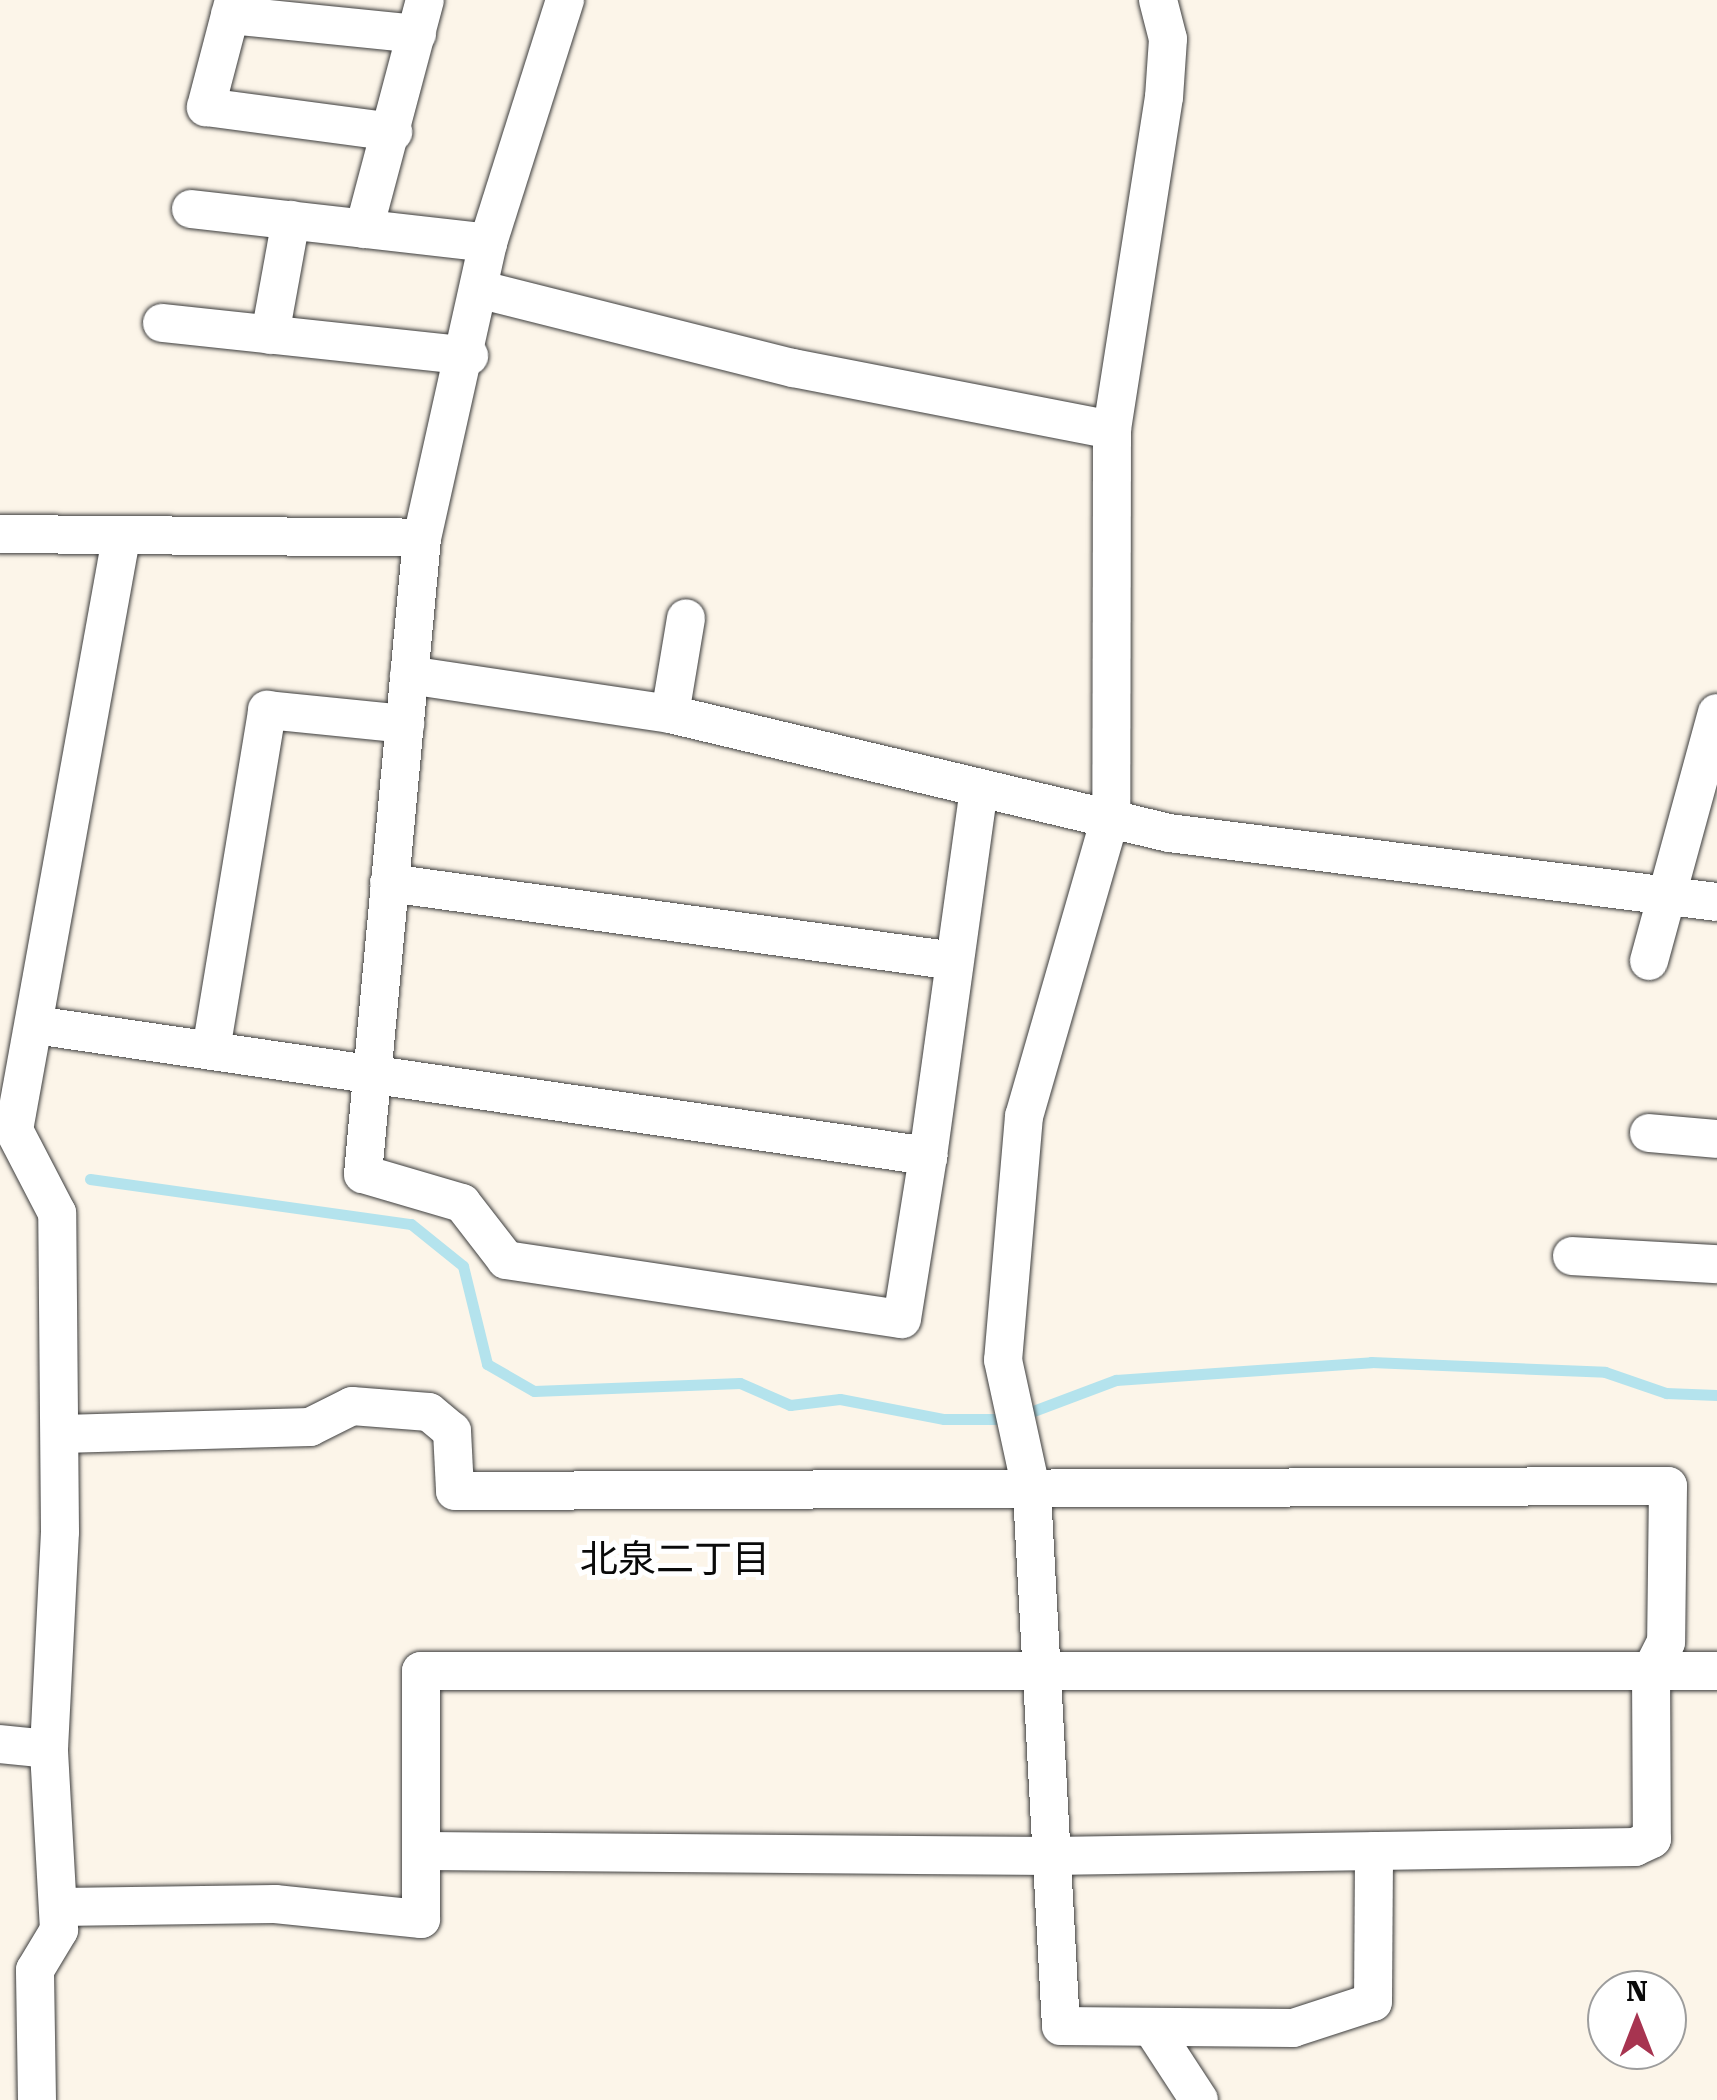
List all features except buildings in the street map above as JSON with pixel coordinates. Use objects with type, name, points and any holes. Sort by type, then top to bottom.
[{"type":"street","points":[[565,0],[488,243],[470,356],[422,538],[363,1174],[462,1203],[506,1260],[902,1320],[980,790]]},
{"type":"street","points":[[1158,0],[1168,39],[1164,98],[1112,430],[1111,815],[1024,1116],[1009,1240],[1002,1360],[1032,1493],[1060,2026],[1293,2028],[1374,2002],[1374,1851]]},
{"type":"street","points":[[364,229],[393,132],[421,17],[232,7],[206,107],[393,132]]},
{"type":"street","points":[[191,208],[488,243]]},
{"type":"street","points":[[270,335],[291,220]]},
{"type":"street","points":[[482,290],[793,368],[1112,430]]},
{"type":"street","points":[[162,324],[470,356]]},
{"type":"street","points":[[0,534],[422,538]]},
{"type":"street","points":[[37,2100],[35,1970],[59,1930],[49,1748],[62,1434],[58,1212],[14,1130],[121,538]]},
{"type":"street","points":[[670,714],[686,618]]},
{"type":"street","points":[[409,675],[670,714],[980,790],[1291,852],[1673,892],[1717,902]]},
{"type":"street","points":[[211,1050],[267,710],[405,724]]},
{"type":"street","points":[[1649,962],[1673,892],[1717,713]]},
{"type":"street","points":[[389,884],[955,962]]},
{"type":"street","points":[[35,1025],[928,1156]]},
{"type":"street","points":[[1648,1133],[1717,1139]]},
{"type":"street","points":[[1572,1256],[1717,1264]]},
{"type":"street","points":[[62,1434],[310,1428],[352,1406],[430,1412],[452,1430],[455,1491],[1032,1493],[1668,1486],[1666,1642],[1651,1671],[1652,1839],[1635,1847],[1051,1856],[424,1851]]},
{"type":"street","points":[[59,1907],[276,1904],[421,1919],[421,1671],[1717,1670]]},
{"type":"street","points":[[0,1744],[49,1748]]},
{"type":"street","points":[[1152,2028],[1198,2100]]},
{"type":"waterway","points":[[90,1179],[411,1224],[463,1266],[487,1364],[534,1391],[740,1383],[790,1405],[840,1399],[944,1419],[1001,1419]]},
{"type":"waterway","points":[[1020,1416],[1116,1380],[1371,1362],[1605,1372],[1666,1393],[1717,1395]]},
{"type":"district","name":"北泉二丁目","points":[[675,1560]]}]
